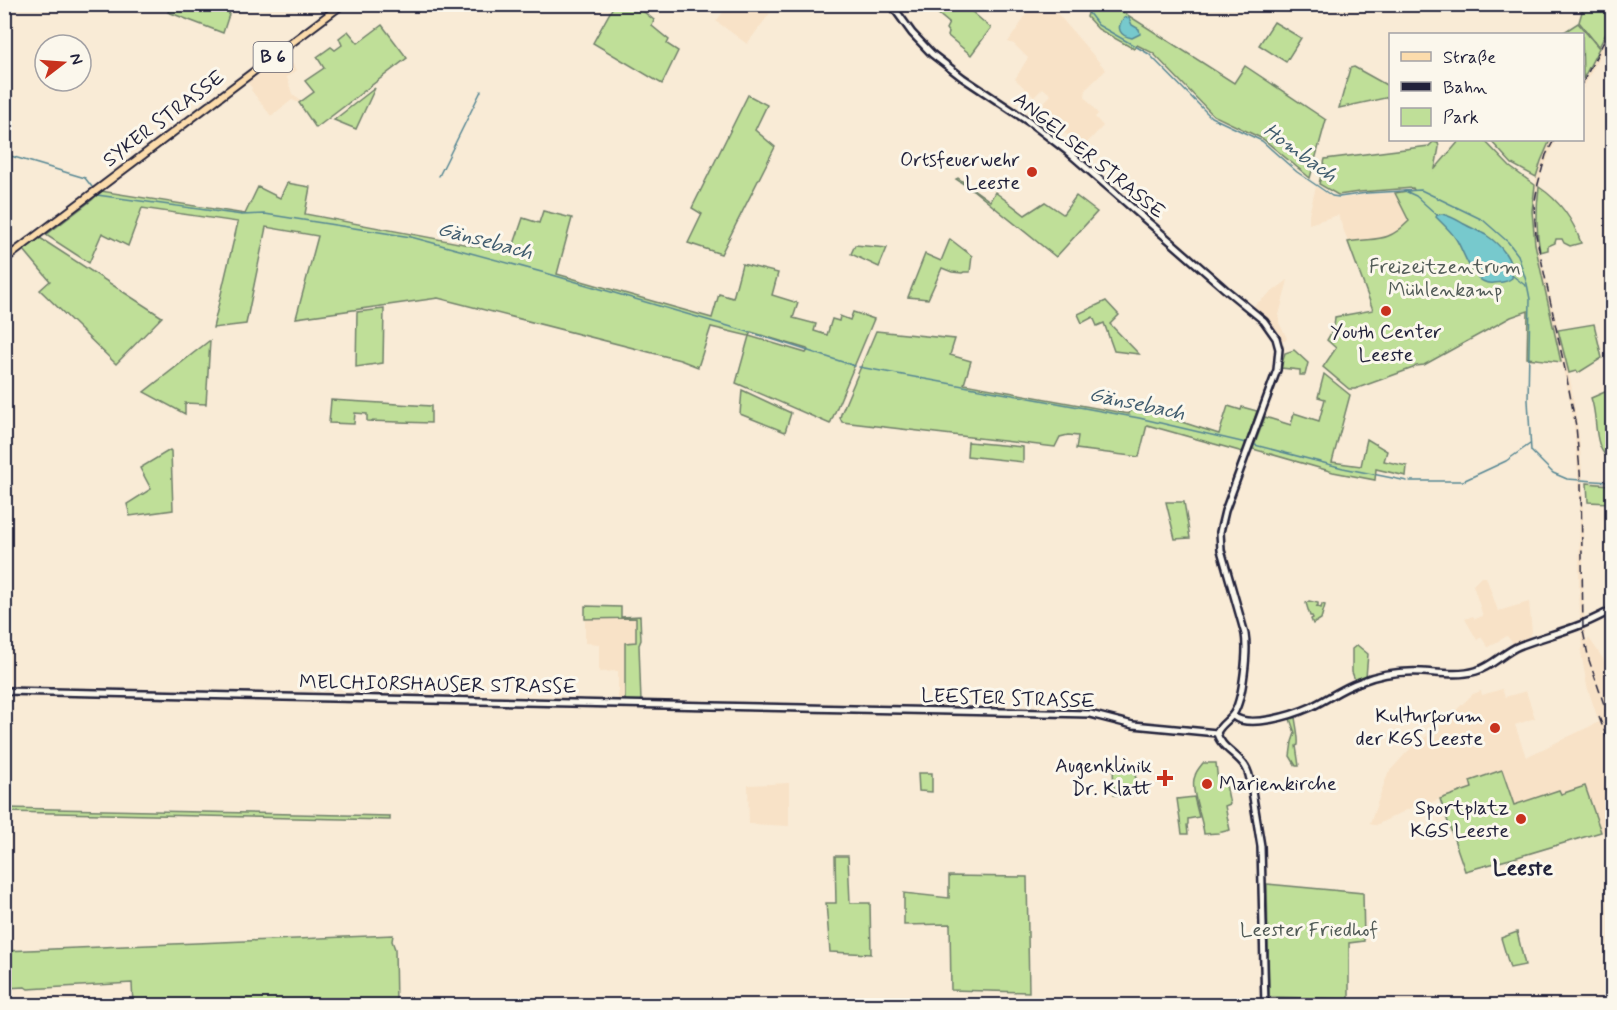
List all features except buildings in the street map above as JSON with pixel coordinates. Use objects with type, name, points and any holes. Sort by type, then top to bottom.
[{"type":"main road","name":"SYKER STRASSE","points":[[4,260],[343,4]]},
{"type":"street","name":"ANGELSER STRASSE","points":[[891,4],[912,33],[932,54],[1067,151],[1272,329],[1279,349],[1277,370],[1225,511],[1220,531],[1223,558],[1247,642],[1238,705],[1233,716]]},
{"type":"street","points":[[1265,1005],[1261,846],[1253,795],[1246,769],[1221,742],[1217,733],[1220,727],[1233,716],[1239,720],[1262,721],[1312,707],[1344,688],[1361,681],[1391,674],[1410,672],[1465,674],[1479,671],[1518,646],[1582,624],[1612,610]]},
{"type":"street","name":"MELCHIORSHAUSER STRASSE","points":[[4,691],[871,710]]},
{"type":"street","name":"LEESTER STRASSE","points":[[871,710],[1090,714],[1134,725],[1217,733]]},
{"type":"shaded area","points":[[729,5],[776,5],[747,44],[716,21]]},
{"type":"shaded area","points":[[1031,5],[1050,5],[1106,70],[1086,89],[1085,97],[1098,114],[1095,117],[1103,126],[1084,146],[1077,139],[1075,141],[1062,131],[1055,139],[1029,118],[1051,95],[1043,88],[1034,97],[1015,79],[1028,58],[1014,44],[1008,42]]},
{"type":"shaded area","points":[[1612,22],[1612,31],[1584,87],[1584,77]]},
{"type":"shaded area","points":[[284,54],[297,70],[287,77],[292,94],[301,101],[299,103],[292,100],[271,116],[247,82]]},
{"type":"shaded area","points":[[1550,141],[1556,141],[1542,171],[1536,204],[1536,221],[1540,252],[1571,384],[1579,436],[1583,482],[1585,633],[1587,642],[1589,638],[1612,672],[1612,829],[1601,832],[1585,786],[1561,794],[1559,790],[1514,805],[1502,770],[1470,781],[1472,788],[1429,803],[1428,801],[1373,825],[1370,824],[1388,773],[1407,752],[1444,722],[1473,694],[1481,691],[1482,695],[1502,689],[1505,697],[1526,691],[1535,718],[1515,725],[1526,757],[1599,722],[1587,686],[1581,652],[1583,646],[1579,583],[1580,501],[1574,427],[1570,400],[1537,256],[1532,211],[1537,171]]},
{"type":"shaded area","points":[[1316,187],[1339,199],[1366,194],[1395,193],[1409,221],[1392,236],[1348,242],[1338,215],[1309,224],[1309,214]]},
{"type":"shaded area","points":[[1288,280],[1279,315],[1279,323],[1287,338],[1282,341],[1271,323],[1252,307]]},
{"type":"shaded area","points":[[1481,577],[1486,577],[1498,611],[1529,602],[1532,632],[1528,639],[1514,645],[1507,636],[1488,647],[1481,637],[1477,640],[1465,619],[1483,616],[1473,585]]},
{"type":"shaded area","points":[[637,618],[637,642],[625,643],[625,702],[618,702],[618,671],[599,672],[599,644],[585,643],[585,619]]},
{"type":"shaded area","points":[[789,783],[789,826],[749,824],[748,785]]},
{"type":"green space","points":[[171,4],[232,5],[223,33],[168,12]]},
{"type":"green space","points":[[614,5],[635,5],[654,20],[652,26],[669,40],[667,44],[678,51],[662,84],[593,43]]},
{"type":"green space","points":[[941,5],[964,5],[991,28],[971,55],[948,36],[946,29],[949,23],[936,12]]},
{"type":"green space","points":[[1085,5],[1112,5],[1234,83],[1245,66],[1326,120],[1310,178],[1263,139],[1213,115],[1153,53],[1137,45],[1134,49],[1098,29],[1087,17],[1089,10]]},
{"type":"green space","points":[[1584,5],[1612,5],[1612,22],[1599,47],[1579,22]]},
{"type":"green space","points":[[1274,22],[1301,38],[1286,62],[1259,45]]},
{"type":"green space","points":[[1578,23],[1599,48],[1584,77],[1584,33],[1563,33]]},
{"type":"green space","points":[[382,25],[407,58],[316,128],[299,103],[314,92],[305,81],[324,68],[317,57],[331,47],[335,50],[342,45],[339,38],[348,31],[358,43]]},
{"type":"green space","points":[[1354,67],[1389,86],[1389,97],[1339,108],[1350,68]]},
{"type":"green space","points":[[375,88],[356,129],[334,120]]},
{"type":"green space","points":[[748,95],[767,105],[755,130],[775,147],[721,254],[688,243],[702,214],[692,208]]},
{"type":"green space","name":"Freizeitzentrum Mühlenkamp","points":[[1459,141],[1485,141],[1510,167],[1535,185],[1532,211],[1535,244],[1561,362],[1527,358],[1528,311],[1511,317],[1424,365],[1355,389],[1349,389],[1323,367],[1336,348],[1327,340],[1334,328],[1335,317],[1373,310],[1348,242],[1381,238],[1401,228],[1409,221],[1395,193],[1414,190],[1413,188],[1338,195],[1319,184],[1325,159],[1429,146],[1433,142],[1438,143],[1439,147],[1435,169]]},
{"type":"green space","points":[[1491,141],[1550,141],[1536,177],[1512,164]]},
{"type":"green space","points":[[958,178],[990,201],[995,192],[1025,215],[1045,202],[1063,214],[1076,196],[1097,212],[1056,257],[956,179]]},
{"type":"green space","points":[[287,183],[310,187],[305,214],[511,253],[523,218],[539,223],[543,211],[572,218],[557,274],[712,318],[719,294],[733,298],[742,264],[778,273],[772,295],[798,303],[793,318],[816,324],[814,331],[827,335],[832,319],[839,321],[840,316],[850,320],[853,312],[874,319],[830,424],[736,383],[749,336],[711,327],[698,367],[680,360],[438,298],[296,318],[318,236],[266,227],[246,324],[213,328],[238,222],[142,208],[128,246],[102,233],[89,263],[46,235],[101,191],[245,214],[258,187],[280,198]],"holes":[[[751,332],[807,349],[808,350],[806,353],[749,336]]]},
{"type":"green space","points":[[1539,187],[1565,211],[1581,243],[1570,246],[1562,239],[1556,239],[1555,243],[1548,246],[1548,250],[1540,252],[1537,220]]},
{"type":"green space","points":[[40,238],[162,317],[116,364],[40,290],[50,281],[24,250]]},
{"type":"green space","points":[[950,239],[972,256],[970,272],[952,272],[942,268],[928,299],[908,297],[925,254],[941,261]]},
{"type":"green space","points":[[855,245],[887,248],[879,267],[851,254]]},
{"type":"green space","points":[[1106,301],[1119,315],[1110,324],[1139,354],[1114,351],[1104,323],[1097,326],[1093,317],[1082,323],[1078,314]]},
{"type":"green space","points":[[384,309],[383,363],[356,367],[357,312]]},
{"type":"green space","points":[[1594,324],[1602,358],[1578,373],[1576,371],[1569,373],[1558,330]]},
{"type":"green space","points":[[876,331],[955,339],[950,355],[971,361],[964,384],[1129,414],[1132,406],[1219,434],[1228,406],[1257,411],[1243,452],[1147,425],[1139,457],[1076,449],[1078,436],[1060,437],[1055,447],[842,422],[841,414]]},
{"type":"green space","points":[[209,341],[206,404],[185,403],[185,414],[144,392]]},
{"type":"green space","points":[[1294,350],[1308,363],[1305,375],[1300,375],[1300,370],[1281,368],[1285,353]]},
{"type":"green space","points":[[1324,374],[1350,395],[1332,462],[1361,466],[1367,439],[1387,451],[1384,461],[1407,466],[1406,476],[1376,469],[1375,480],[1333,472],[1253,449],[1265,417],[1291,425],[1294,413],[1319,421],[1325,399],[1318,397]]},
{"type":"green space","points":[[1612,389],[1612,461],[1605,455],[1598,441],[1591,398]]},
{"type":"green space","points":[[742,390],[791,413],[785,432],[740,414]]},
{"type":"green space","points":[[331,400],[431,406],[431,423],[367,421],[367,414],[355,413],[354,424],[329,423]]},
{"type":"green space","points":[[968,442],[1023,447],[1023,462],[967,456]]},
{"type":"green space","points":[[170,450],[173,510],[130,516],[127,504],[151,489],[140,468]]},
{"type":"green space","points":[[1587,483],[1610,485],[1610,503],[1588,502]]},
{"type":"green space","points":[[1166,502],[1184,502],[1190,538],[1175,539]]},
{"type":"green space","points":[[1309,601],[1318,603],[1318,607],[1321,608],[1322,604],[1325,605],[1321,619],[1313,624],[1311,619],[1313,618],[1310,616],[1306,603]]},
{"type":"green space","points":[[585,606],[621,607],[621,617],[640,616],[641,702],[625,702],[625,643],[636,642],[636,618],[585,619]]},
{"type":"green space","points":[[1357,645],[1368,654],[1366,677],[1355,680],[1352,672],[1352,649]]},
{"type":"green space","points":[[1295,717],[1299,766],[1296,766],[1290,756],[1295,733],[1290,719]]},
{"type":"green space","points":[[1203,763],[1216,763],[1218,782],[1225,780],[1230,804],[1225,806],[1230,830],[1204,834],[1194,788],[1196,772]]},
{"type":"green space","points":[[1113,766],[1134,766],[1138,794],[1114,795]]},
{"type":"green space","name":"Sportplatz KGS Leeste","points":[[1502,770],[1514,805],[1559,790],[1561,794],[1585,786],[1601,832],[1465,871],[1440,799],[1472,788],[1470,781]]},
{"type":"green space","points":[[918,773],[932,773],[932,792],[919,791]]},
{"type":"green space","points":[[1194,797],[1199,817],[1188,819],[1188,834],[1182,834],[1177,799]]},
{"type":"green space","points":[[5,808],[390,816],[390,820],[5,812]]},
{"type":"green space","points":[[835,856],[848,856],[850,903],[870,903],[871,954],[830,952],[826,903],[836,903]]},
{"type":"green space","points":[[949,876],[1027,877],[1029,992],[951,990],[950,924],[904,925],[904,893],[949,898]]},
{"type":"green space","name":"Leester Friedhof","points":[[1267,884],[1363,893],[1364,941],[1349,943],[1349,999],[1269,997]]},
{"type":"green space","points":[[1517,932],[1525,965],[1510,968],[1501,938]]},
{"type":"green space","points":[[393,935],[396,1005],[133,1006],[132,983],[28,989],[25,987],[5,988],[5,951]]},
{"type":"water","points":[[1126,17],[1132,25],[1139,29],[1140,34],[1132,38],[1120,31],[1121,22]]},
{"type":"water","points":[[1442,214],[1454,218],[1497,243],[1509,259],[1512,278],[1506,282],[1494,283],[1486,283],[1480,279],[1470,267],[1454,236],[1436,217]]},
{"type":"waterway","name":"Hombach","points":[[1082,4],[1098,25],[1149,54],[1211,117],[1262,141],[1297,172],[1332,196],[1421,190],[1483,220],[1508,242],[1518,255],[1530,299],[1528,400],[1531,451],[1553,473],[1567,479],[1609,482],[1612,475]]},
{"type":"waterway","points":[[439,176],[481,91]]},
{"type":"waterway","name":"Gänsebach","points":[[4,154],[85,178],[92,187]]},
{"type":"waterway","points":[[1405,191],[1416,196],[1437,215]]},
{"type":"waterway","name":"Gänsebach","points":[[97,195],[242,215],[265,214],[411,237],[759,335],[855,366]]},
{"type":"waterway","points":[[1513,276],[1526,286]]},
{"type":"waterway","name":"Gänsebach","points":[[859,367],[1139,418],[1246,443]]},
{"type":"waterway","name":"Gänsebach","points":[[1251,444],[1343,468],[1407,481]]},
{"type":"waterway","name":"Gänsebach","points":[[1410,481],[1463,481],[1506,461],[1530,444]]},
{"type":"railway","points":[[1584,80],[1612,26]]},
{"type":"railway","points":[[1553,141],[1546,155],[1538,184],[1534,206],[1536,235],[1576,426],[1581,483],[1583,631],[1589,660],[1612,728]]},
{"type":"railway","points":[[1599,717],[1612,751]]},
{"type":"place","name":"Ortsfeuerwehr Leeste","points":[[1032,172]]},
{"type":"place","name":"Youth Center Leeste","points":[[1386,311]]},
{"type":"place","name":"Kulturforum der KGS Leeste","points":[[1495,728]]},
{"type":"place","name":"Augenklinik Dr. Klatt","points":[[1165,778]]},
{"type":"place","name":"Marienkirche","points":[[1207,784]]},
{"type":"place","name":"Sportplatz KGS Leeste","points":[[1521,819]]},
{"type":"district","name":"Leeste","points":[[1523,869]]}]
